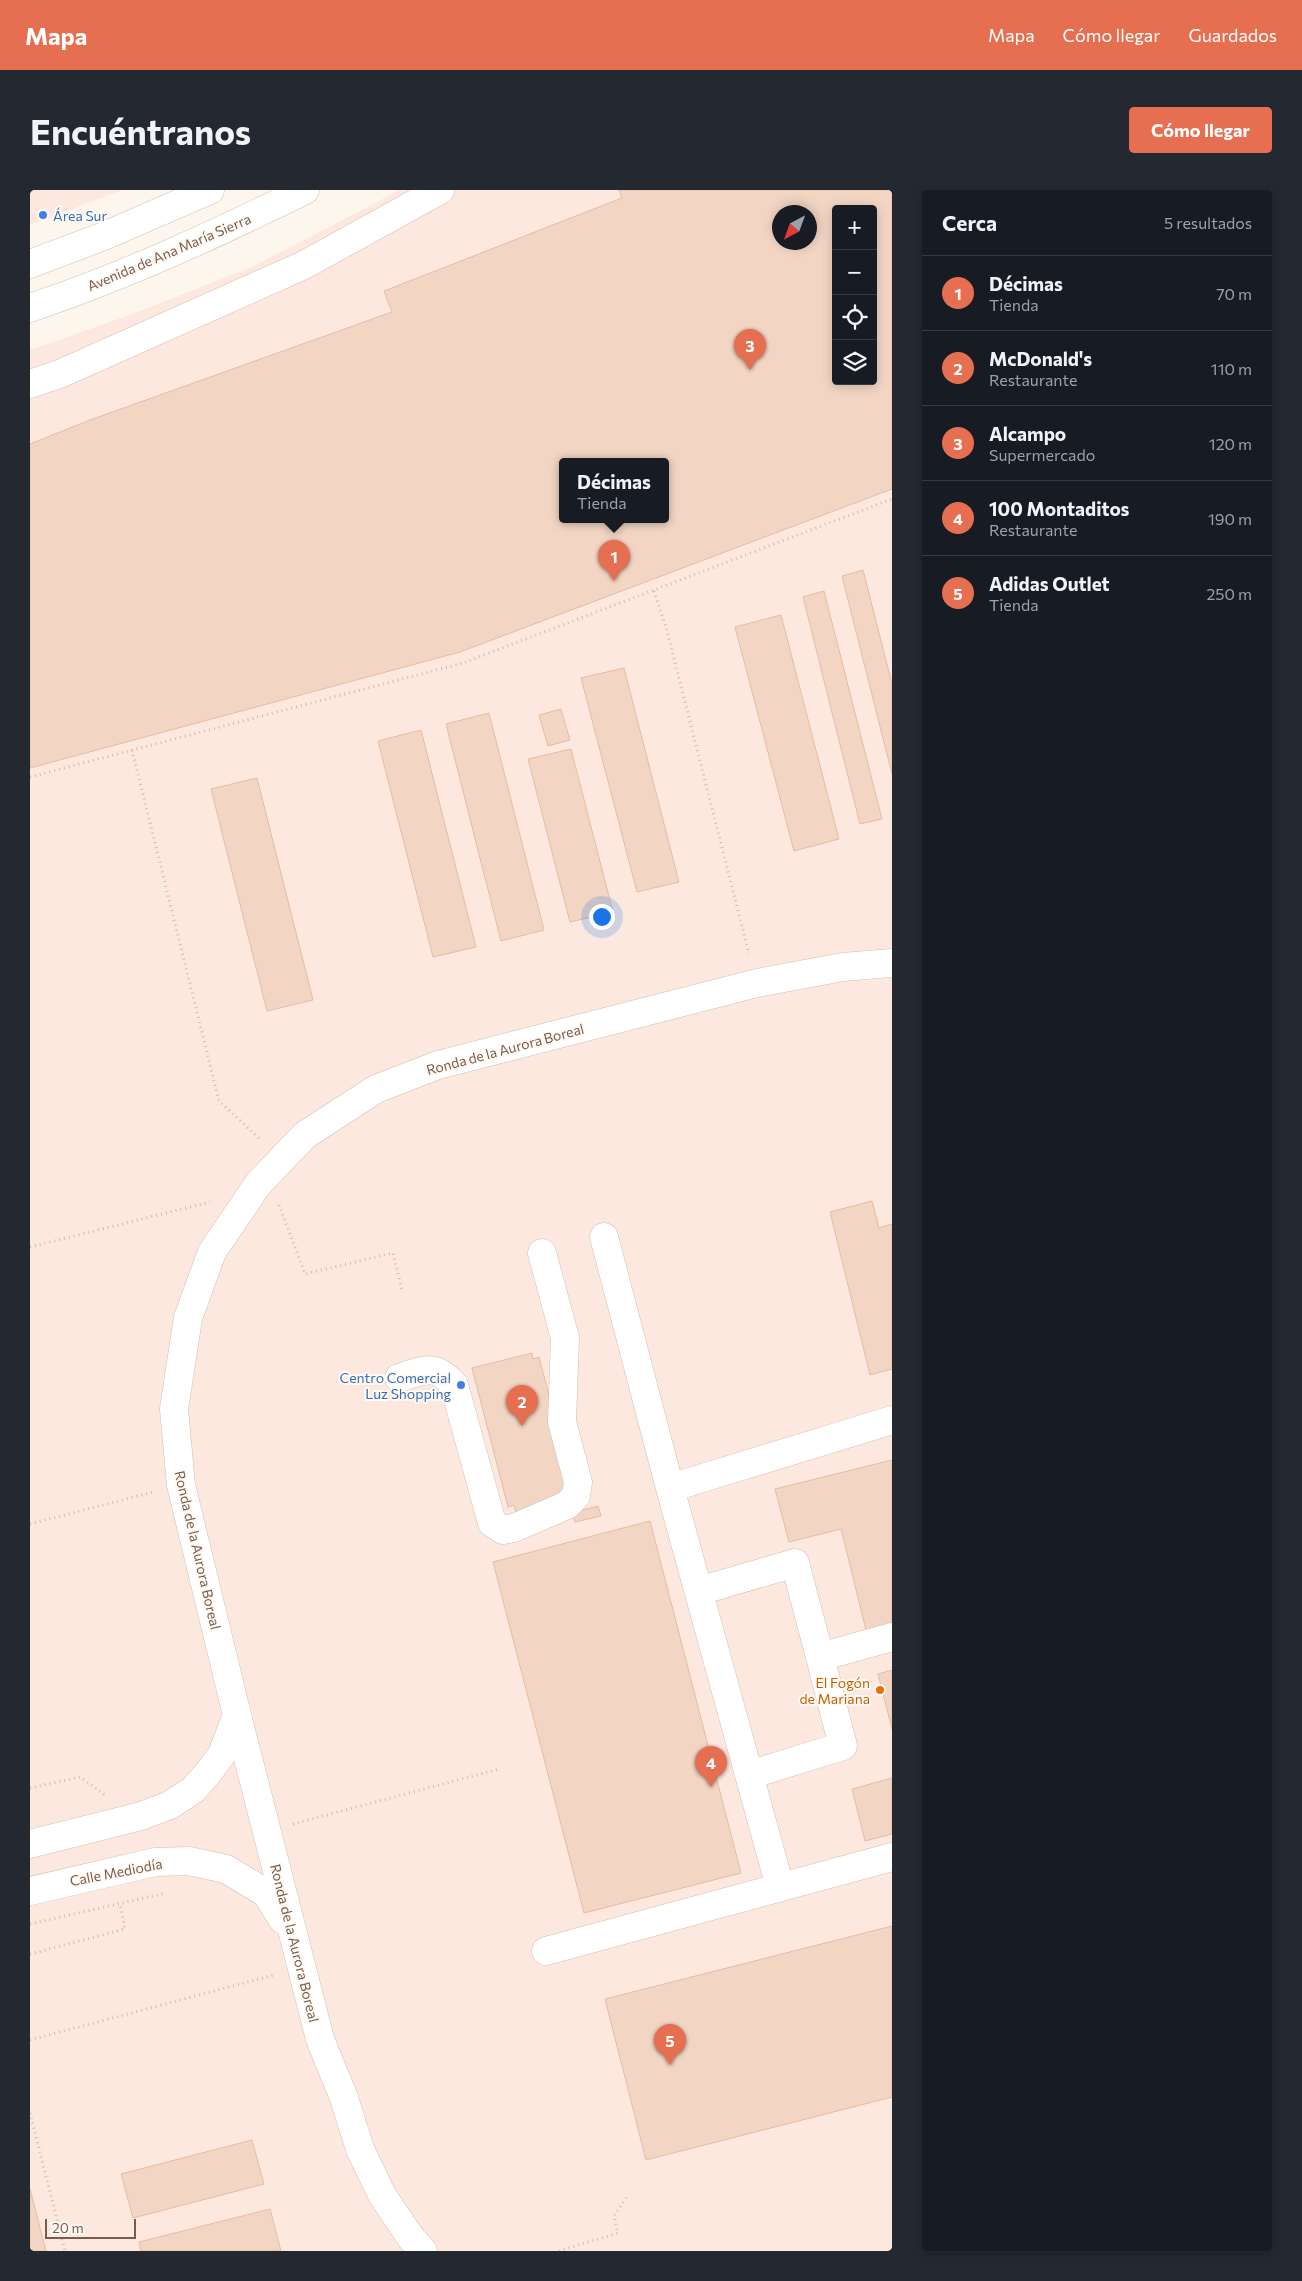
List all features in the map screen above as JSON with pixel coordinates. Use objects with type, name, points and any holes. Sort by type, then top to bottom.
[{"type":"street","points":[[30,264],[104,236],[210,190]]},
{"type":"street","name":"Avenida de Ana María Sierra","points":[[30,308],[119,275],[233,225],[305,190]]},
{"type":"street","points":[[30,384],[62,373],[304,265],[440,190]]},
{"type":"street","name":"Ronda de la Aurora Boreal","points":[[423,2251],[411,2238],[382,2194],[360,2149],[344,2098],[320,2039],[236,1715],[181,1485],[174,1409],[188,1318],[212,1252],[258,1184],[305,1135],[376,1089],[438,1065],[757,983],[843,967],[892,963]]},
{"type":"street","points":[[604,1237],[670,1488],[780,1887]]},
{"type":"street","points":[[398,1378],[429,1369],[444,1373],[454,1385],[492,1523],[503,1530],[514,1528],[567,1505],[576,1496],[578,1482],[562,1422],[565,1338],[542,1253]]},
{"type":"street","points":[[670,1488],[892,1420]]},
{"type":"street","points":[[698,1591],[794,1563],[843,1746],[749,1775]]},
{"type":"street","points":[[820,1657],[892,1637]]},
{"type":"street","points":[[30,1844],[141,1816],[170,1805],[193,1790],[222,1754],[236,1715]]},
{"type":"street","points":[[546,1951],[892,1857]]},
{"type":"street","name":"Calle Mediodía","points":[[30,1891],[154,1862],[188,1861],[226,1869],[266,1893],[292,1935]]},
{"type":"path","points":[[30,777],[463,663],[892,499]]},
{"type":"path","points":[[654,590],[666,626],[757,983]]},
{"type":"path","points":[[132,750],[219,1101],[265,1143]]},
{"type":"path","points":[[258,1184],[275,1198],[282,1209],[305,1274],[393,1253],[402,1290]]},
{"type":"path","points":[[30,1247],[218,1200]]},
{"type":"path","points":[[30,1524],[159,1491]]},
{"type":"path","points":[[288,1825],[499,1769]]},
{"type":"path","points":[[30,1788],[80,1777],[110,1798]]},
{"type":"path","points":[[30,1924],[174,1891]]},
{"type":"path","points":[[30,1954],[125,1929],[120,1903]]},
{"type":"path","points":[[30,2040],[280,1973]]},
{"type":"path","points":[[30,2113],[65,2251]]},
{"type":"path","points":[[559,2251],[618,2234],[614,2216],[626,2198]]},
{"type":"shaded area","name":"Área Sur","points":[[30,190],[122,190],[30,225]]},
{"type":"shaded area","name":"Centro Comercial Luz Shopping","points":[[400,190],[892,190],[892,2251],[30,2251],[30,350],[127,316],[252,267]]},
{"type":"building","points":[[619,190],[892,190],[892,489],[460,652],[30,768],[30,444],[90,420],[392,312],[384,291],[622,198]]},
{"type":"building","points":[[863,570],[892,684],[892,774],[842,576]]},
{"type":"building","points":[[824,591],[882,819],[860,824],[803,597]]},
{"type":"building","points":[[781,615],[839,839],[794,851],[735,627]]},
{"type":"building","points":[[624,668],[679,882],[637,892],[581,678]]},
{"type":"building","points":[[561,709],[570,740],[548,746],[539,715]]},
{"type":"building","points":[[489,713],[544,930],[501,941],[446,724]]},
{"type":"building","points":[[421,730],[476,947],[433,957],[378,741]]},
{"type":"building","points":[[571,749],[613,912],[570,922],[528,759]]},
{"type":"building","points":[[257,778],[313,1000],[267,1011],[211,789]]},
{"type":"building","points":[[872,1201],[879,1228],[892,1224],[892,1369],[870,1375],[830,1212]]},
{"type":"building","points":[[532,1353],[533,1359],[539,1357],[572,1484],[563,1500],[516,1512],[514,1505],[508,1507],[472,1368]]},
{"type":"building","points":[[892,1460],[892,1623],[866,1630],[841,1529],[789,1542],[775,1489]]},
{"type":"building","points":[[598,1506],[601,1516],[575,1522],[572,1513]]},
{"type":"building","points":[[650,1521],[741,1873],[584,1913],[493,1562]]},
{"type":"building","points":[[892,1670],[892,1729],[878,1674]]},
{"type":"building","points":[[892,1778],[892,1834],[865,1841],[852,1789]]},
{"type":"building","points":[[892,1926],[892,2097],[646,2160],[605,1999]]},
{"type":"building","points":[[252,2140],[264,2184],[133,2218],[121,2174]]},
{"type":"building","points":[[30,2189],[46,2251],[30,2251]]},
{"type":"building","points":[[270,2209],[281,2251],[141,2251],[139,2242]]},
{"type":"place","name":"Área Sur","points":[[43,215]]},
{"type":"place","name":"Alcampo","points":[[750,370]]},
{"type":"place","name":"Décimas","points":[[614,581]]},
{"type":"place","name":"Centro Comercial Luz Shopping","points":[[461,1385]]},
{"type":"place","name":"McDonald's","points":[[522,1426]]},
{"type":"place","name":"El Fogón de Mariana","points":[[880,1690]]},
{"type":"place","name":"100 Montaditos","points":[[711,1787]]},
{"type":"place","name":"Adidas Outlet","points":[[670,2065]]}]
